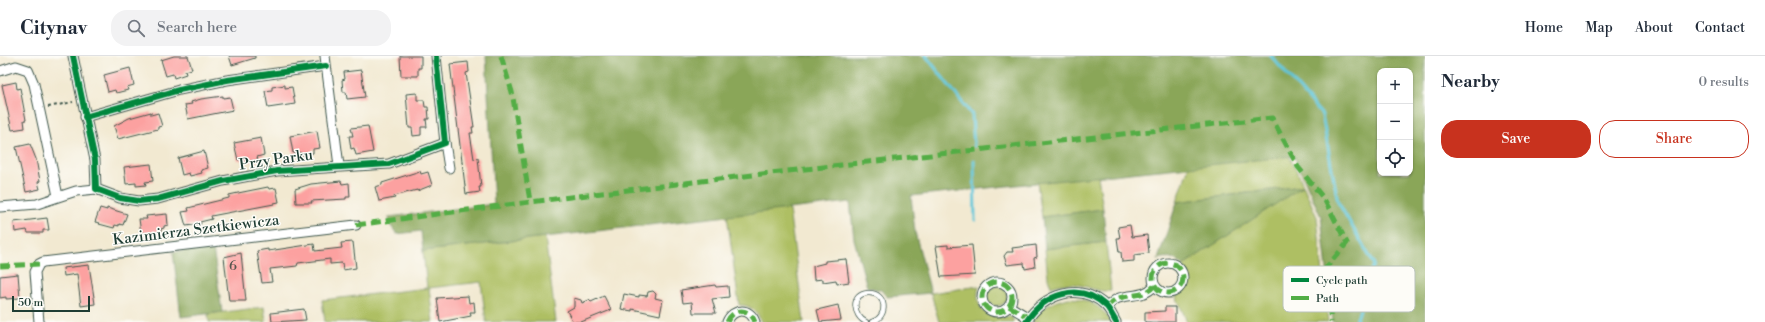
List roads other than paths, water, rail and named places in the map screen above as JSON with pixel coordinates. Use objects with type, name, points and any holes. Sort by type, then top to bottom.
[{"type":"street","points":[[73,56],[95,160],[96,189]]},
{"type":"street","points":[[325,56],[339,166]]},
{"type":"street","points":[[436,56],[445,144],[449,168]]},
{"type":"street","points":[[0,71],[16,66],[28,70],[34,84],[58,196]]},
{"type":"street","points":[[86,117],[179,90],[213,83],[326,66]]},
{"type":"street","name":"Przy Parku","points":[[0,207],[37,204],[76,191],[96,189],[120,198],[139,201],[158,199],[223,181],[277,171],[389,164],[445,144]]},
{"type":"street","name":"Kazimierza Szetkiewicza","points":[[39,322],[35,272],[39,264],[356,225]]},
{"type":"street","points":[[1107,307],[1118,298],[1141,294],[1150,291],[1154,286]]},
{"type":"street","points":[[1009,306],[1028,320],[1033,311],[1045,301],[1055,296],[1066,294],[1083,294],[1095,298],[1107,307],[1116,322]]},
{"type":"street","points":[[727,322],[732,314],[741,311],[749,313],[755,322]]},
{"type":"lane","points":[[866,322],[858,317],[855,304],[860,296],[869,293],[878,296],[884,304],[882,314],[879,318],[872,322]]},
{"type":"waterway","points":[[926,56],[972,115],[974,146]]},
{"type":"waterway","points":[[1271,56],[1322,115],[1338,202],[1374,264],[1373,266]]},
{"type":"waterway","points":[[974,160],[975,220]]},
{"type":"waterway","points":[[1356,322],[1359,312]]}]
